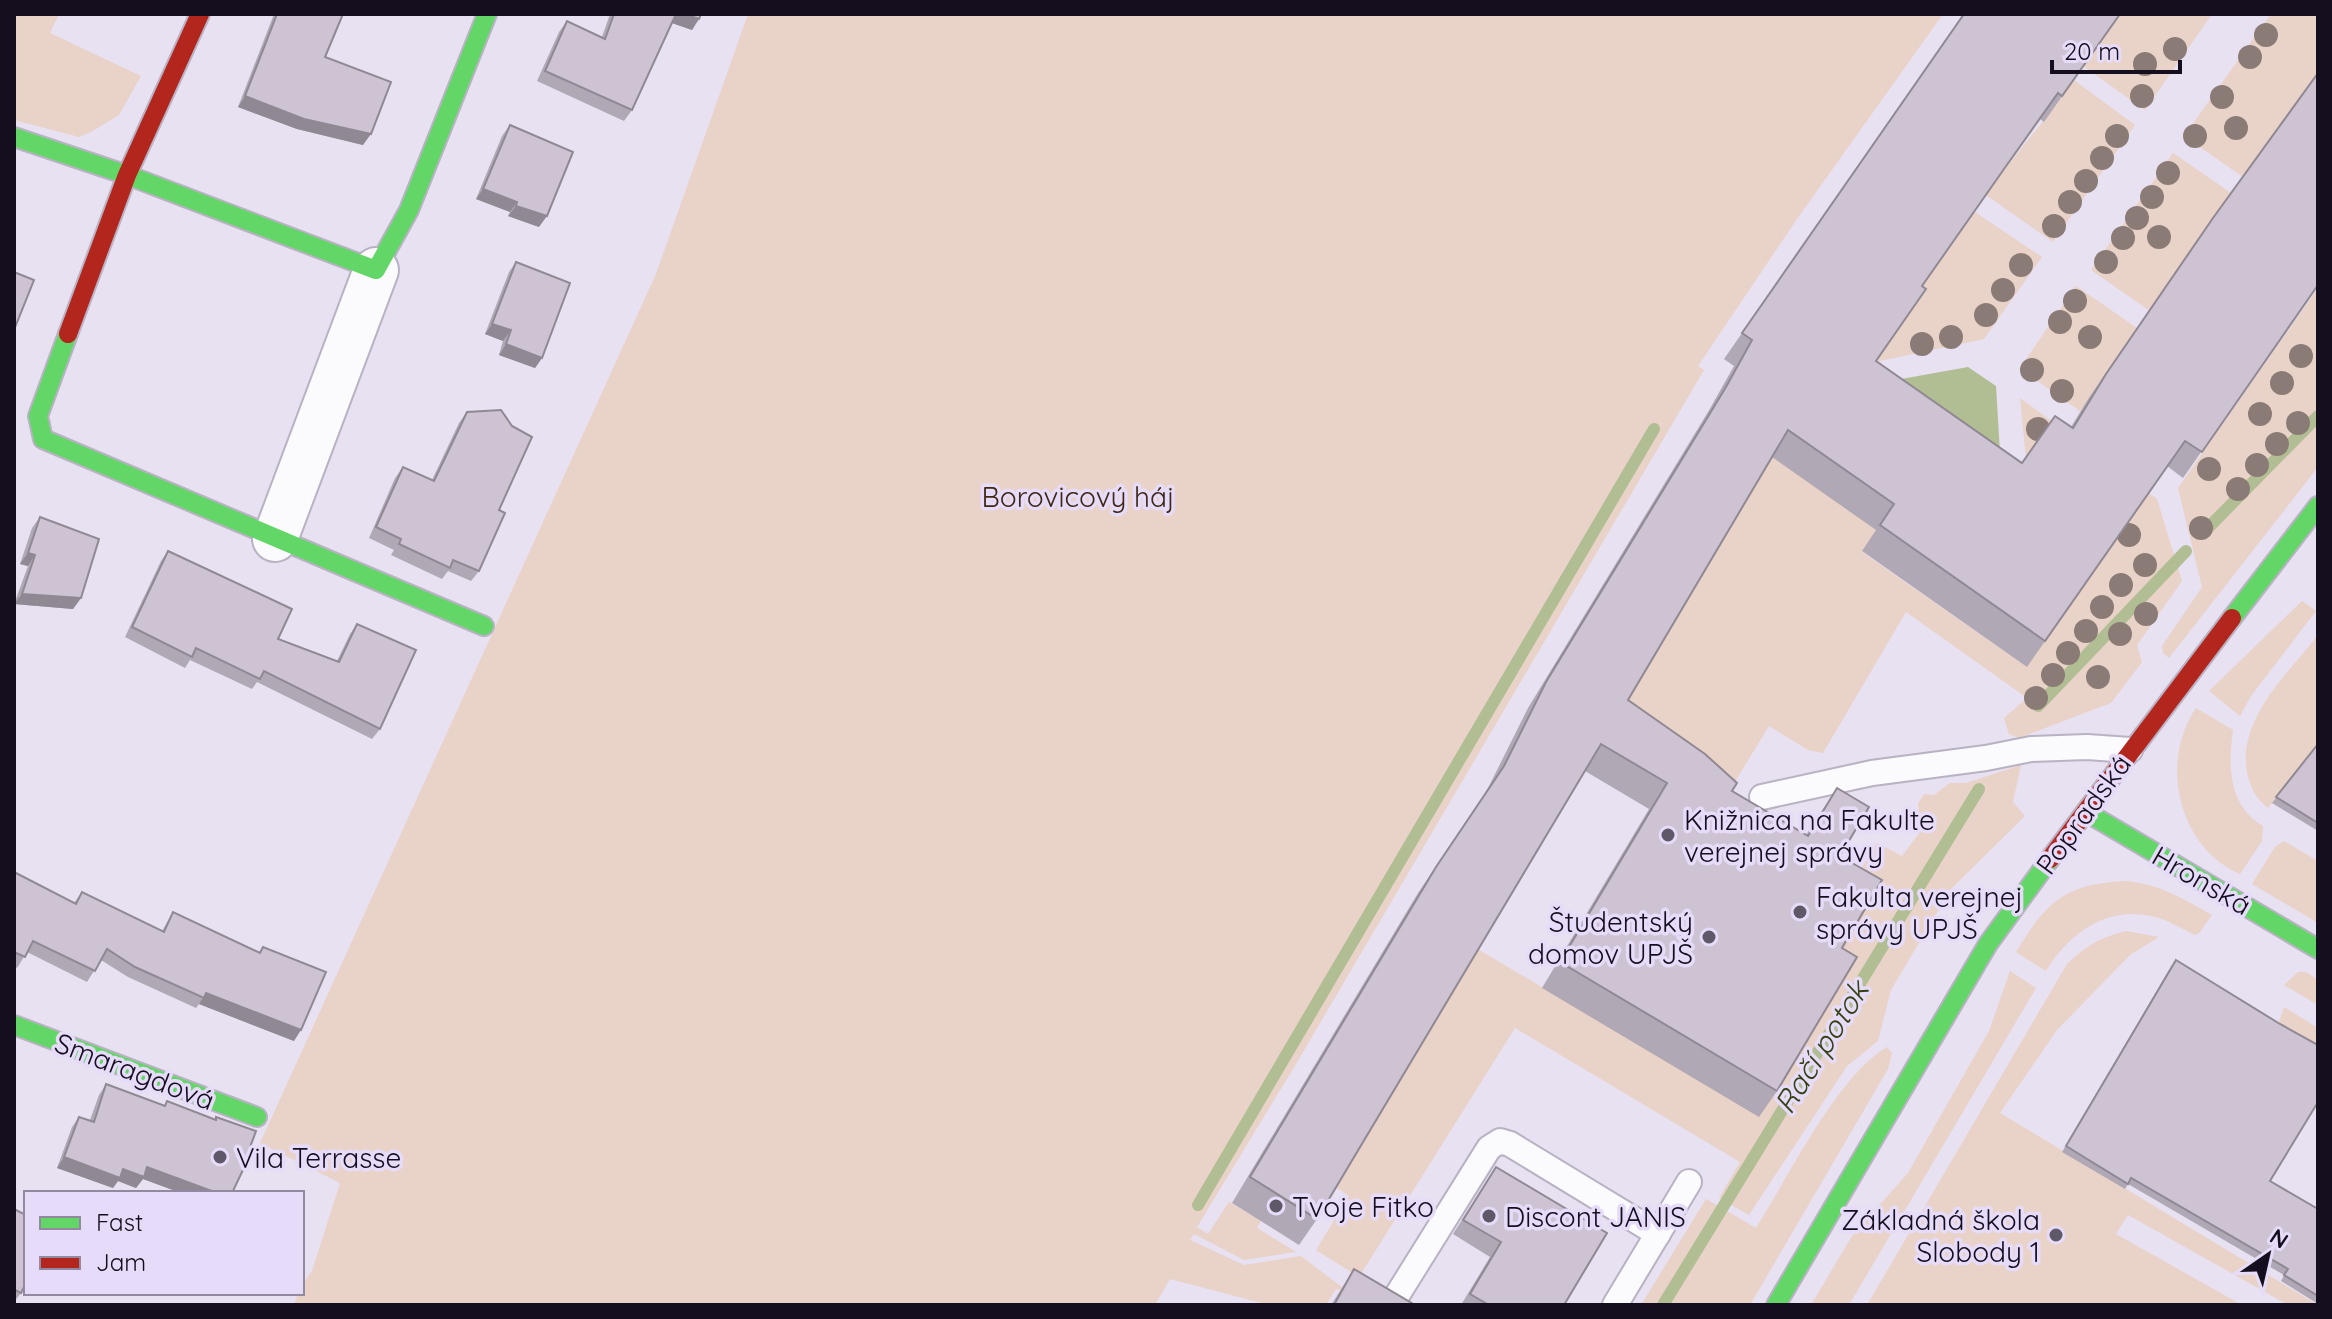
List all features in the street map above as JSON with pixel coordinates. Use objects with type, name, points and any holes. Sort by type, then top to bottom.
[{"type":"street","points":[[200,14],[127,175],[38,416],[43,439],[484,626]]},
{"type":"street","points":[[275,539],[376,270],[409,210],[487,14]]},
{"type":"street","points":[[14,137],[127,175],[376,270]]},
{"type":"street","name":"Popradská","points":[[1776,1305],[1988,944],[2130,750],[2318,506]]},
{"type":"street","name":"Hronská","points":[[2086,812],[2318,949]]},
{"type":"street","name":"Smaragdová","points":[[14,1025],[257,1117]]},
{"type":"lane","points":[[1762,797],[1872,773],[2031,749],[2087,747],[2130,750]]},
{"type":"lane","points":[[1391,1305],[1489,1148],[1500,1141],[1658,1234]]},
{"type":"lane","points":[[1615,1305],[1689,1182]]},
{"type":"green space","points":[[14,14],[59,14],[50,33],[141,76],[119,115],[79,137],[14,120]]},
{"type":"green space","name":"Borovicový háj","points":[[748,14],[1943,14],[1797,219],[1698,366],[1704,370],[1197,1227],[1208,1234],[1229,1202],[1261,1221],[1257,1228],[1296,1252],[1244,1260],[1194,1234],[1190,1240],[1244,1265],[1301,1256],[1347,1291],[1336,1289],[1326,1305],[1269,1305],[1170,1279],[1155,1305],[294,1305],[297,1295],[304,1295],[304,1282],[312,1271],[340,1183],[260,1143],[656,274]]},
{"type":"green space","points":[[2120,14],[2212,14],[2145,110],[2083,66]]},
{"type":"green space","points":[[2271,14],[2318,14],[2318,74],[2243,177],[2184,136]]},
{"type":"green space","points":[[2074,80],[2135,125],[2053,242],[1986,195]]},
{"type":"green space","points":[[2173,153],[2231,193],[2150,311],[2091,270]]},
{"type":"green space","points":[[1975,212],[2042,257],[1984,339],[1875,362],[1918,292]]},
{"type":"green space","points":[[2076,286],[2137,328],[2080,411],[2025,372],[2022,365]]},
{"type":"green space","points":[[2318,288],[2318,467],[2169,658],[2163,653],[2162,646],[2202,587],[2178,488]]},
{"type":"green space","points":[[2020,398],[2157,499],[2182,581],[2137,645],[2142,662],[2111,703],[2019,738],[2009,734],[2004,718],[2027,698],[1906,612],[1823,753],[1808,750],[1769,726],[1719,808],[1597,747],[1773,452],[1876,530],[1862,552],[2027,667],[2026,458]]},
{"type":"green space","points":[[2302,601],[2316,611],[2251,696],[2240,716],[2209,691]]},
{"type":"green space","points":[[2318,635],[2318,745],[2268,808],[2257,797],[2250,783],[2246,762],[2248,742],[2264,703]]},
{"type":"green space","points":[[2196,708],[2233,730],[2233,784],[2243,807],[2251,818],[2263,826],[2262,841],[2240,874],[2219,861],[2202,844],[2189,824],[2181,801],[2177,777],[2179,753],[2185,730]]},
{"type":"green space","points":[[2021,765],[2013,802],[2025,816],[1951,889],[1891,990],[1878,1041],[1847,1066],[1749,1215],[1719,1198],[1740,1162],[1515,1028],[1359,1277],[1316,1250],[1349,1196],[1334,1186],[1476,948],[1759,1116],[1845,895],[1877,843],[1902,856],[1920,832],[1918,803],[1924,794],[1934,795],[1950,783],[1966,783]]},
{"type":"green space","points":[[2284,841],[2318,861],[2318,923],[2252,884],[2275,847]]},
{"type":"green space","points":[[2126,881],[2161,889],[2212,915],[2195,935],[2155,917],[2138,914],[2106,919],[2092,925],[2067,944],[2046,971],[2016,952],[2038,920],[2060,898],[2087,886]]},
{"type":"green space","name":"Základná škola Slobody 1","points":[[2126,931],[2159,937],[2130,955],[2057,1030],[2000,1113],[2318,1305],[2288,1305],[2128,1215],[2116,1234],[2242,1305],[1867,1305],[2067,964],[2094,943]]},
{"type":"green space","points":[[2010,971],[2036,988],[1849,1305],[1811,1305],[1852,1236],[1908,1173],[1989,1031]]},
{"type":"green space","points":[[2298,972],[2306,972],[2318,980],[2318,1005],[2284,985]]},
{"type":"green space","points":[[2284,1007],[2318,1028],[2318,1052],[2277,1028]]},
{"type":"green space","points":[[1887,1047],[1892,1053],[1888,1069],[1750,1305],[1641,1305],[1706,1199],[1756,1228],[1832,1104],[1850,1080]]},
{"type":"shaded area","points":[[1968,367],[1996,386],[2001,469],[1879,383]]},
{"type":"building","points":[[277,14],[343,14],[325,57],[391,82],[371,134],[304,119],[245,96]]},
{"type":"building","points":[[614,14],[676,14],[632,110],[545,71],[567,21],[605,39]]},
{"type":"building","points":[[1964,14],[2120,14],[2062,96],[2058,93],[2004,169],[1922,286],[1926,289],[1876,361],[2022,463],[2055,416],[2073,428],[2106,374],[2213,218],[2318,73],[2318,285],[2202,452],[2185,441],[2045,641],[1880,525],[1894,504],[1788,430],[1628,700],[1705,754],[1737,783],[1732,791],[1808,836],[1837,788],[1869,807],[1840,856],[1882,880],[1842,948],[1857,957],[1777,1091],[1560,962],[1667,783],[1601,744],[1317,1219],[1250,1177],[1436,867],[1504,766],[1546,682],[1726,387],[1752,340],[1742,333]]},
{"type":"building","points":[[510,125],[573,152],[547,216],[516,206],[517,202],[483,189]]},
{"type":"building","points":[[516,262],[570,283],[542,358],[506,344],[511,330],[492,324]]},
{"type":"building","points":[[14,272],[34,280],[14,330]]},
{"type":"building","points":[[501,410],[512,426],[532,437],[499,510],[505,513],[479,571],[453,560],[450,568],[399,544],[401,539],[376,527],[403,467],[434,481],[467,412]]},
{"type":"building","points":[[40,517],[99,539],[81,598],[22,594],[35,555],[28,553]]},
{"type":"building","points":[[168,551],[292,609],[278,639],[339,662],[357,624],[416,650],[380,729],[264,671],[260,679],[196,648],[192,657],[132,627]]},
{"type":"building","points":[[2318,744],[2318,823],[2276,797]]},
{"type":"building","points":[[14,872],[76,904],[82,892],[164,932],[173,912],[260,953],[263,947],[326,972],[301,1030],[206,993],[204,998],[135,967],[107,949],[95,971],[33,941],[25,957],[14,952]]},
{"type":"building","points":[[2176,960],[2318,1045],[2318,1102],[2270,1181],[2318,1209],[2318,1296],[2284,1275],[2288,1269],[2131,1178],[2128,1184],[2066,1146]]},
{"type":"building","points":[[106,1084],[165,1106],[167,1101],[256,1131],[249,1150],[252,1151],[233,1191],[212,1191],[147,1167],[144,1177],[123,1169],[120,1178],[64,1157],[79,1117],[94,1122]]},
{"type":"building","points":[[1496,1167],[1607,1233],[1564,1305],[1489,1305],[1470,1294],[1501,1242],[1463,1220]]},
{"type":"building","points":[[14,1209],[24,1214],[24,1287],[21,1293],[14,1289]]},
{"type":"building","points":[[1354,1269],[1415,1305],[1334,1305]]},
{"type":"waterway","name":"Račí potok","points":[[2205,531],[2318,416]]},
{"type":"waterway","points":[[1198,1205],[1654,429]]},
{"type":"waterway","name":"Račí potok","points":[[2038,706],[2186,551]]},
{"type":"waterway","name":"Račí potok","points":[[1663,1305],[1979,789]]},
{"type":"traffic: fast","points":[[14,137],[127,175],[376,270],[409,210],[487,14]]},
{"type":"traffic: fast","points":[[68,334],[38,416],[43,439],[484,626]]},
{"type":"traffic: fast","points":[[2232,618],[2318,506]]},
{"type":"traffic: fast","points":[[2086,812],[2318,949]]},
{"type":"traffic: fast","points":[[1776,1305],[1988,944],[2050,859]]},
{"type":"traffic: fast","points":[[14,1025],[257,1117]]},
{"type":"traffic: jam","points":[[68,334],[127,175],[200,14]]},
{"type":"traffic: jam","points":[[2050,859],[2232,618]]},
{"type":"place","name":"Knižnica na Fakulte verejnej správy","points":[[1668,835]]},
{"type":"place","name":"Fakulta verejnej správy UPJŠ","points":[[1800,912]]},
{"type":"place","name":"Študentský domov UPJŠ","points":[[1709,937]]},
{"type":"place","name":"Vila Terrasse","points":[[220,1157]]},
{"type":"place","name":"Tvoje Fitko","points":[[1276,1206]]},
{"type":"place","name":"Discont JANIS","points":[[1489,1216]]},
{"type":"place","name":"Základná škola Slobody 1","points":[[2056,1235]]}]
